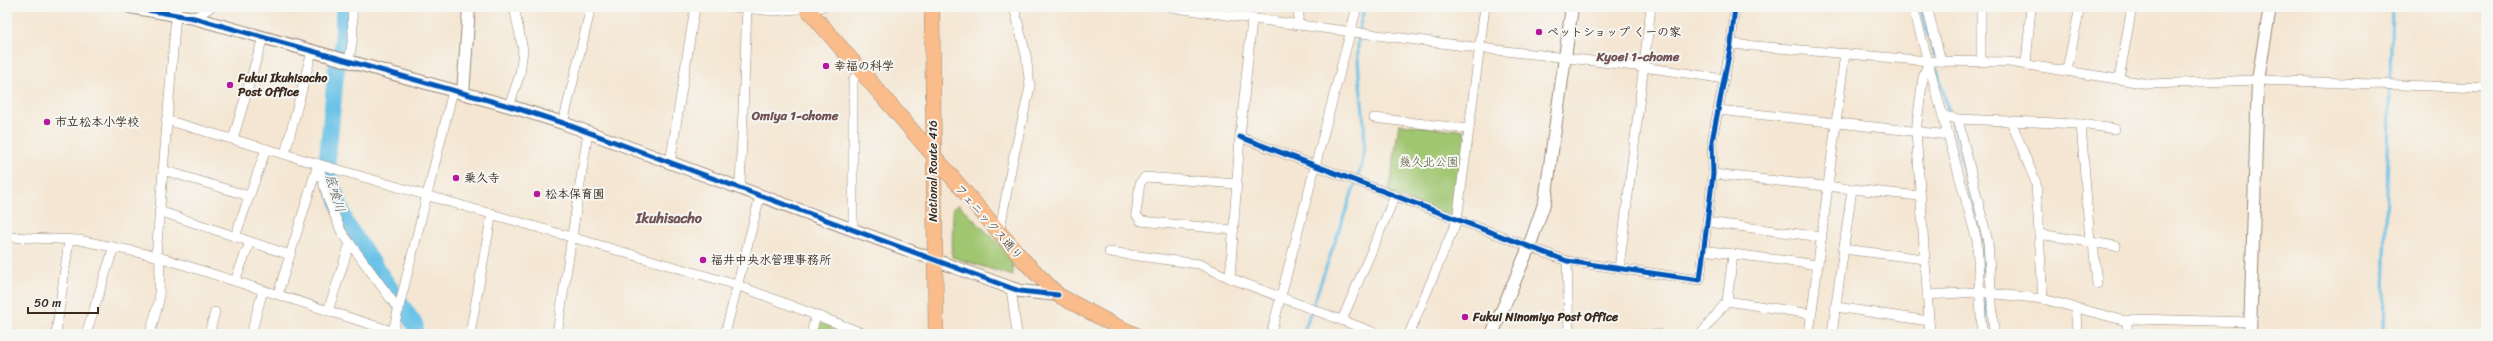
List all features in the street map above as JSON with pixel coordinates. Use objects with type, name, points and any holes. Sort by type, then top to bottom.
[{"type":"main road","name":"フェニックス通り","points":[[812,7],[859,70],[933,157],[999,234],[1058,295],[1134,334]]},
{"type":"main road","name":"National Route 416","points":[[932,7],[936,334]]},
{"type":"street","points":[[130,7],[169,11],[509,106],[588,132],[934,261],[1011,288],[1020,291],[1058,295]]},
{"type":"street","points":[[194,18],[211,7]]},
{"type":"street","points":[[349,61],[353,36],[352,7]]},
{"type":"street","points":[[7,237],[69,240],[158,256],[397,333],[399,310],[427,195],[458,92],[469,7]]},
{"type":"street","points":[[509,106],[520,74],[523,50],[514,7]]},
{"type":"street","points":[[563,123],[591,7]]},
{"type":"street","points":[[670,163],[695,7]]},
{"type":"street","points":[[733,7],[812,7]]},
{"type":"street","points":[[999,234],[1012,164],[1030,87],[1026,55],[1014,7]]},
{"type":"street","points":[[1170,7],[1252,20],[1642,66],[1723,79]]},
{"type":"street","points":[[1297,25],[1300,7]]},
{"type":"street","points":[[1271,334],[1314,165],[1357,7]]},
{"type":"street","points":[[1409,334],[1457,220],[1485,7]]},
{"type":"street","points":[[1492,334],[1529,247],[1548,189],[1572,7]]},
{"type":"street","points":[[1619,269],[1642,66],[1651,7]]},
{"type":"street","points":[[1240,137],[1566,262],[1700,280],[1713,174],[1712,141],[1731,44],[1735,7]]},
{"type":"street","points":[[1913,7],[1977,241],[1982,334]]},
{"type":"street","points":[[1926,7],[1941,61]]},
{"type":"street","points":[[1981,7],[1981,61]]},
{"type":"street","points":[[2026,64],[2031,7]]},
{"type":"street","points":[[2067,70],[2080,7]]},
{"type":"street","points":[[2119,79],[2132,7]]},
{"type":"street","points":[[1927,295],[1979,292],[1991,293],[2043,299],[2126,321],[2134,318],[2250,328],[2258,80],[2270,7]]},
{"type":"street","points":[[740,189],[747,8]]},
{"type":"street","points":[[150,334],[159,301],[159,211],[166,120],[169,11]]},
{"type":"street","points":[[1230,278],[1240,137],[1252,20]]},
{"type":"street","points":[[233,139],[263,37]]},
{"type":"street","points":[[1731,44],[1929,61],[1981,61],[2026,64],[2149,84],[2258,80],[2486,88]]},
{"type":"street","points":[[284,154],[312,51]]},
{"type":"street","points":[[1808,334],[1822,238],[1845,53]]},
{"type":"street","points":[[1929,61],[1923,77],[1916,132],[1919,196],[1930,334]]},
{"type":"street","points":[[853,231],[854,81],[859,70]]},
{"type":"street","points":[[1718,110],[1949,135]]},
{"type":"street","points":[[1944,116],[2081,124],[2115,129]]},
{"type":"street","points":[[1374,118],[1469,129]]},
{"type":"street","points":[[1958,118],[1988,242],[1994,334]]},
{"type":"street","points":[[166,120],[572,236],[737,285],[816,315],[850,331],[866,334]]},
{"type":"street","points":[[2011,121],[2036,183],[2043,299]]},
{"type":"street","points":[[2081,124],[2097,284]]},
{"type":"street","points":[[557,334],[588,132]]},
{"type":"street","points":[[235,237],[266,149]]},
{"type":"street","points":[[318,164],[328,198],[341,231],[399,310]]},
{"type":"street","points":[[278,294],[318,164]]},
{"type":"street","points":[[163,170],[249,196]]},
{"type":"street","points":[[1713,174],[1919,196]]},
{"type":"street","points":[[1234,230],[1141,221],[1136,214],[1140,183],[1145,177],[1237,184]]},
{"type":"street","points":[[1832,334],[1852,189]]},
{"type":"street","points":[[725,334],[760,196]]},
{"type":"street","points":[[1342,320],[1394,196]]},
{"type":"street","points":[[159,211],[290,255]]},
{"type":"street","points":[[470,334],[492,213]]},
{"type":"street","points":[[1707,222],[1822,238]]},
{"type":"street","points":[[2039,234],[2116,246]]},
{"type":"street","points":[[56,334],[69,240]]},
{"type":"street","points":[[235,281],[250,242]]},
{"type":"street","points":[[328,311],[350,243]]},
{"type":"street","points":[[86,334],[114,247]]},
{"type":"street","points":[[1844,249],[1924,259]]},
{"type":"street","points":[[1704,250],[1818,265]]},
{"type":"street","points":[[1109,252],[1199,264],[1230,278],[1378,334]]},
{"type":"street","points":[[1701,334],[1727,301],[1733,254]]},
{"type":"street","points":[[1566,262],[1569,334]]},
{"type":"street","points":[[1011,288],[1017,334]]},
{"type":"street","points":[[251,334],[263,290]]},
{"type":"street","points":[[1727,301],[1811,314]]},
{"type":"street","points":[[1836,307],[1929,322]]},
{"type":"street","points":[[2076,308],[2077,334]]},
{"type":"street","points":[[209,334],[215,312]]},
{"type":"street","points":[[811,334],[816,315]]},
{"type":"street","points":[[2126,321],[2128,334]]},
{"type":"street","points":[[1602,334],[1658,334]]},
{"type":"green space","name":"幾久北公園","points":[[1399,124],[1468,131],[1456,219],[1389,193]]},
{"type":"green space","points":[[959,205],[1012,257],[1013,276],[952,257],[953,208]]},
{"type":"green space","points":[[817,318],[848,329],[848,334],[813,334]]},
{"type":"waterway","name":"底喰川","points":[[344,7],[343,45],[336,71],[327,162],[329,176],[346,224],[415,325],[416,334]]},
{"type":"waterway","points":[[1303,334],[1362,164],[1364,125],[1358,65],[1358,46],[1360,26],[1365,7]]},
{"type":"waterway","points":[[1920,7],[1934,55]]},
{"type":"waterway","points":[[2383,334],[2392,7]]},
{"type":"waterway","points":[[1937,69],[1948,110]]},
{"type":"waterway","points":[[1952,124],[1982,241],[1983,274]]},
{"type":"waterway","points":[[1985,299],[1987,334]]},
{"type":"cycle path","points":[[130,7],[194,18],[516,108],[563,123],[1011,288],[1020,291],[1058,295]]},
{"type":"cycle path","points":[[1240,137],[1567,261],[1700,280],[1713,174],[1712,141],[1731,44],[1735,7]]},
{"type":"place","name":"ペットショップ くーの家","points":[[1539,32]]},
{"type":"place","name":"幸福の科学","points":[[826,66]]},
{"type":"place","name":"Fukui Ikuhisacho Post Office","points":[[230,85]]},
{"type":"place","name":"市立松本小学校","points":[[47,122]]},
{"type":"place","name":"乗久寺","points":[[456,178]]},
{"type":"place","name":"松本保育園","points":[[537,194]]},
{"type":"place","name":"福井中央水管理事務所","points":[[703,260]]},
{"type":"place","name":"Fukui Ninomiya Post Office","points":[[1465,317]]},
{"type":"district","name":"Kyoei 1-chome","points":[[1638,56]]},
{"type":"district","name":"Omiya 1-chome","points":[[795,115]]},
{"type":"district","name":"Ikuhisacho","points":[[669,218]]}]
